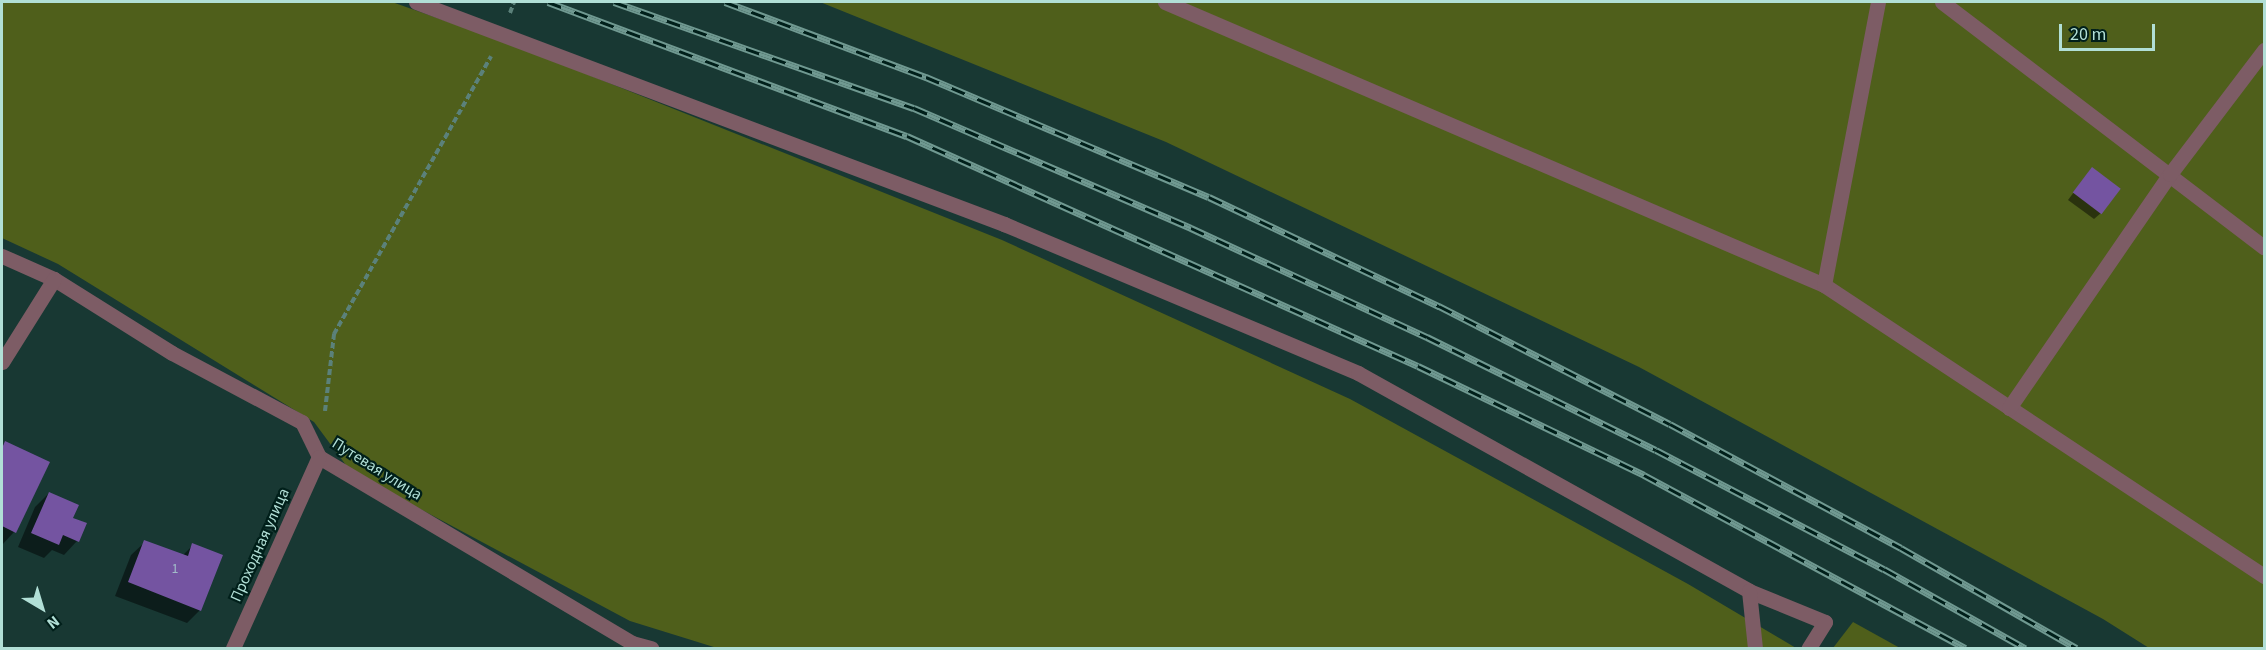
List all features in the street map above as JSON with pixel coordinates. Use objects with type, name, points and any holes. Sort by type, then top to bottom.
[{"type":"street","points":[[416,2],[1004,224],[1358,373],[1749,591],[1825,622],[1809,648]]},
{"type":"street","points":[[1164,2],[1824,285],[2265,576]]},
{"type":"street","points":[[1824,285],[1878,2]]},
{"type":"street","points":[[1942,2],[2265,247]]},
{"type":"street","points":[[2009,408],[2170,174],[2265,51]]},
{"type":"street","name":"Путевая улица","points":[[2,256],[54,279],[172,353],[302,422],[319,457],[631,646],[651,648]]},
{"type":"street","points":[[2,362],[54,279]]},
{"type":"street","name":"Проходная улица","points":[[233,648],[319,457]]},
{"type":"street","points":[[1749,591],[1755,648]]},
{"type":"path","points":[[325,412],[334,334],[502,36],[514,2]]},
{"type":"green space","points":[[2,2],[392,2],[519,47],[1002,240],[1350,399],[1688,584],[1796,648],[717,648],[630,621],[351,472],[314,422],[58,264],[2,238]]},
{"type":"green space","points":[[820,2],[2264,2],[2264,648],[2149,648],[2103,619],[1639,367],[1166,142]]},
{"type":"green space","points":[[1853,622],[1900,648],[1833,648]]},
{"type":"building","points":[[2092,167],[2121,189],[2101,214],[2073,193]]},
{"type":"building","points":[[5,441],[50,462],[16,533],[2,526],[2,448]]},
{"type":"building","points":[[49,492],[79,505],[73,518],[87,523],[79,542],[63,535],[59,545],[31,533]]},
{"type":"building","points":[[144,540],[188,556],[192,543],[223,555],[201,611],[128,582]]},
{"type":"railway","points":[[548,2],[907,136],[1418,366],[1644,475],[1965,648]]},
{"type":"railway","points":[[614,2],[914,108],[1191,228],[1427,337],[1656,450],[1884,569],[2025,648]]},
{"type":"railway","points":[[725,2],[926,77],[1209,197],[1439,306],[1670,424],[1901,548],[2076,648]]}]
